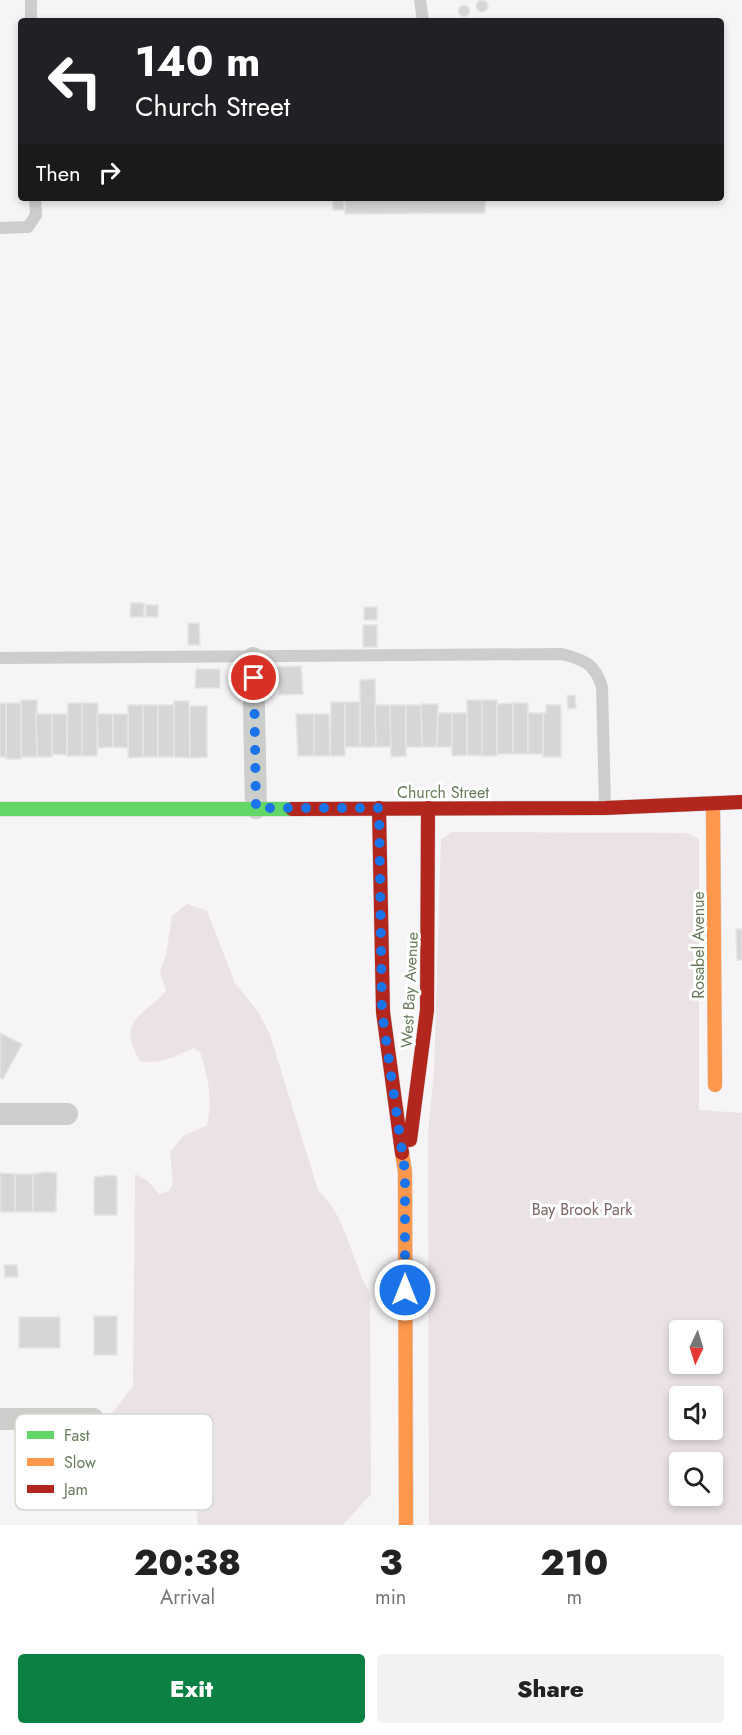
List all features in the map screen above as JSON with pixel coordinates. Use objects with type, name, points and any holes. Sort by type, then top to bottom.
[{"type":"street","points":[[253,658],[256,808]]},
{"type":"street","name":"Church Street","points":[[0,808],[605,808],[742,802]]},
{"type":"street","name":"Rosabel Avenue","points":[[713,804],[714,1085]]},
{"type":"street","name":"West Bay Avenue","points":[[379,808],[382,1012],[405,1172],[406,1525]]},
{"type":"street","name":"West Bay Avenue","points":[[405,1172],[421,1068],[427,1010],[428,808]]},
{"type":"street","points":[[0,1114],[67,1114]]},
{"type":"lane","points":[[31,0],[31,18]]},
{"type":"lane","points":[[420,0],[423,18]]},
{"type":"lane","points":[[0,228],[28,227],[36,215],[35,201]]},
{"type":"lane","points":[[0,658],[253,658],[562,654],[584,660],[597,670],[602,687],[605,808]]},
{"type":"green space","name":"Bay Brook Park","points":[[452,832],[687,833],[699,839],[699,1110],[742,1113],[742,1525],[429,1525],[428,1133],[434,1072],[441,839]]},
{"type":"green space","points":[[187,904],[207,911],[235,983],[259,1013],[270,1035],[318,1190],[336,1213],[370,1294],[371,1494],[343,1525],[198,1525],[197,1510],[213,1510],[213,1414],[112,1414],[133,1386],[135,1174],[148,1181],[159,1194],[169,1191],[173,1183],[170,1152],[183,1136],[207,1125],[209,1116],[209,1088],[200,1052],[194,1048],[161,1061],[140,1061],[130,1036],[135,1020],[166,991],[160,971],[166,955],[172,916]]},
{"type":"building","points":[[484,0],[488,6],[484,12],[480,12],[476,4]]},
{"type":"building","points":[[464,6],[468,7],[468,15],[464,16],[460,15],[459,11],[460,7]]},
{"type":"building","points":[[333,201],[344,201],[344,210],[333,210]]},
{"type":"building","points":[[345,201],[485,201],[485,213],[345,214]]},
{"type":"building","points":[[131,603],[144,603],[144,617],[130,617]]},
{"type":"building","points":[[146,605],[158,605],[158,617],[146,617]]},
{"type":"building","points":[[364,607],[377,607],[377,620],[364,620]]},
{"type":"building","points":[[188,623],[199,623],[200,645],[188,645]]},
{"type":"building","points":[[363,625],[377,625],[377,647],[363,647]]},
{"type":"building","points":[[301,666],[303,694],[279,695],[277,667]]},
{"type":"building","points":[[196,669],[220,669],[220,688],[195,688]]},
{"type":"building","points":[[375,679],[376,747],[360,747],[360,680]]},
{"type":"building","points":[[575,695],[576,708],[568,709],[567,696]]},
{"type":"building","points":[[21,700],[37,700],[37,757],[21,757]]},
{"type":"building","points":[[467,700],[482,700],[482,756],[467,755]]},
{"type":"building","points":[[482,700],[497,700],[497,756],[482,756]]},
{"type":"building","points":[[174,701],[189,701],[190,758],[174,757]]},
{"type":"building","points":[[331,702],[345,702],[345,756],[330,756]]},
{"type":"building","points":[[345,702],[360,702],[360,747],[345,747]]},
{"type":"building","points":[[0,703],[6,703],[6,757],[0,757]]},
{"type":"building","points":[[6,703],[21,703],[21,759],[6,759]]},
{"type":"building","points":[[68,703],[82,703],[82,756],[67,756]]},
{"type":"building","points":[[82,703],[98,703],[97,756],[82,756]]},
{"type":"building","points":[[513,703],[528,703],[528,754],[513,754]]},
{"type":"building","points":[[513,703],[513,754],[497,754],[497,704]]},
{"type":"building","points":[[421,704],[438,704],[437,747],[422,747]]},
{"type":"building","points":[[128,705],[143,705],[143,757],[128,758]]},
{"type":"building","points":[[143,705],[158,705],[158,757],[143,757]]},
{"type":"building","points":[[158,705],[174,705],[174,757],[158,757]]},
{"type":"building","points":[[375,705],[390,705],[391,747],[376,747]]},
{"type":"building","points":[[390,705],[406,705],[406,756],[391,757]]},
{"type":"building","points":[[406,705],[421,705],[422,747],[406,747]]},
{"type":"building","points":[[546,705],[561,705],[561,757],[543,757],[543,713],[546,713]]},
{"type":"building","points":[[190,706],[207,706],[207,757],[190,758]]},
{"type":"building","points":[[438,713],[452,713],[452,747],[437,747]]},
{"type":"building","points":[[452,713],[467,713],[467,755],[452,756]]},
{"type":"building","points":[[528,713],[543,713],[543,754],[528,754]]},
{"type":"building","points":[[36,714],[52,714],[52,757],[37,757]]},
{"type":"building","points":[[52,714],[67,714],[67,755],[52,754]]},
{"type":"building","points":[[97,714],[113,714],[113,747],[98,748]]},
{"type":"building","points":[[113,714],[128,714],[128,748],[113,747]]},
{"type":"building","points":[[296,714],[314,714],[314,756],[298,756]]},
{"type":"building","points":[[314,714],[329,714],[330,756],[314,756]]},
{"type":"building","points":[[736,929],[742,929],[742,960],[737,960]]},
{"type":"building","points":[[0,1033],[22,1044],[3,1079],[0,1078]]},
{"type":"building","points":[[0,1173],[15,1174],[15,1212],[0,1212]]},
{"type":"building","points":[[57,1173],[56,1212],[33,1212],[33,1174]]},
{"type":"building","points":[[15,1174],[33,1174],[33,1212],[15,1212]]},
{"type":"building","points":[[113,1175],[117,1177],[117,1215],[94,1215],[94,1177]]},
{"type":"building","points":[[4,1265],[17,1265],[18,1277],[5,1277]]},
{"type":"building","points":[[94,1316],[117,1316],[117,1355],[94,1355]]},
{"type":"building","points":[[19,1317],[60,1317],[60,1348],[19,1348]]},
{"type":"traffic: fast","points":[[0,809],[292,809]]},
{"type":"traffic: slow","points":[[713,804],[715,1085]]},
{"type":"traffic: slow","points":[[402,1153],[405,1172],[406,1525]]},
{"type":"traffic: jam","points":[[292,809],[605,808],[742,802]]},
{"type":"traffic: jam","points":[[379,808],[383,1012],[402,1153]]},
{"type":"traffic: jam","points":[[410,1140],[427,1010],[428,808]]},
{"type":"route","points":[[254,678],[256,808],[379,808],[382,1012],[405,1172],[405,1290]]}]
